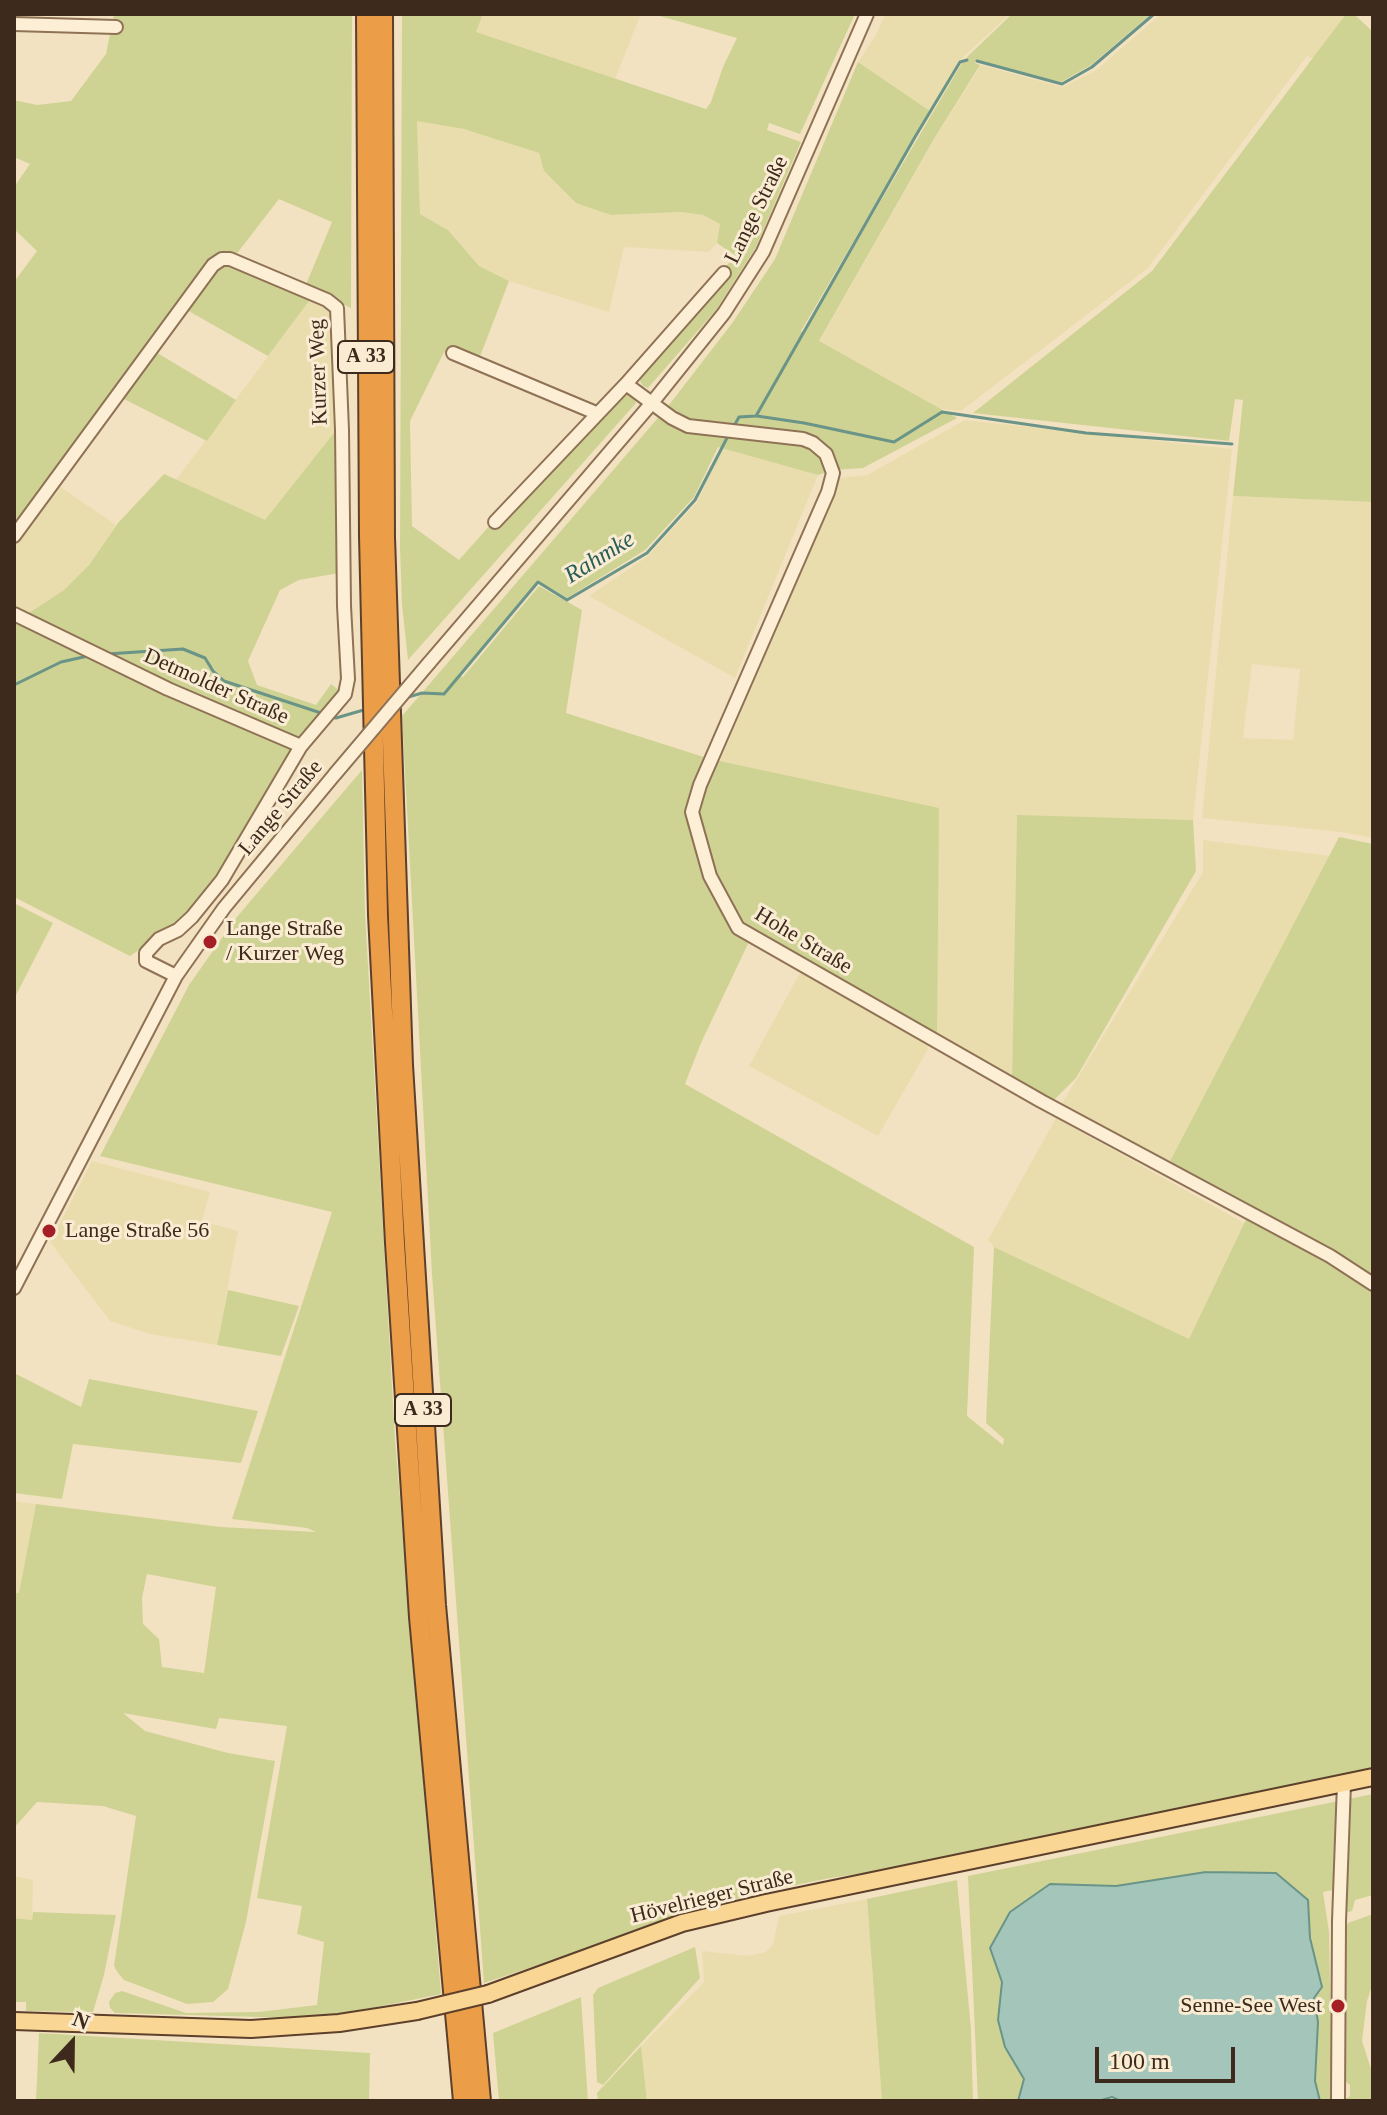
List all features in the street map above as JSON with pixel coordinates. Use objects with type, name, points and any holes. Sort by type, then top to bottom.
[{"type":"highway","name":"A 33","points":[[366,14],[366,362],[381,708],[434,1589],[465,1955],[481,2101]]},
{"type":"highway","name":"A 33","points":[[383,14],[378,915],[419,1617],[463,2101]]},
{"type":"main road","name":"Hövelrieger Straße","points":[[14,2021],[251,2029],[339,2023],[417,2011],[488,1994],[682,1923],[1373,1777]]},
{"type":"street","name":"Lange Straße","points":[[14,1288],[176,976],[224,908],[651,404],[724,313],[763,252],[867,14]]},
{"type":"street","points":[[14,24],[116,27]]},
{"type":"street","name":"Kurzer Weg","points":[[14,536],[213,265],[222,259],[230,259],[327,300],[339,314],[344,606],[348,665],[345,694],[301,746]]},
{"type":"street","name":"Lange Straße","points":[[495,522],[626,384],[724,273]]},
{"type":"street","points":[[453,353],[596,413]]},
{"type":"street","points":[[626,384],[651,404]]},
{"type":"street","name":"Hohe Straße","points":[[651,404],[688,426],[791,437],[813,443],[826,454],[833,473],[828,492],[700,785],[692,812],[710,876],[738,928],[1028,1094],[1330,1256],[1373,1284]]},
{"type":"street","name":"Detmolder Straße","points":[[14,614],[127,670],[301,746],[222,880],[192,917],[178,930],[159,939],[146,953],[146,961],[176,976]]},
{"type":"street","points":[[1338,2096],[1344,1783]]},
{"type":"shaded area","points":[[483,14],[641,14],[615,79],[475,32]]},
{"type":"shaded area","points":[[885,14],[1010,14],[959,61],[930,111],[858,62],[876,35]]},
{"type":"shaded area","points":[[1161,14],[1346,14],[1313,59],[1307,56],[1148,268],[961,411],[941,409],[819,342],[934,140],[981,65],[1062,87],[1095,71]]},
{"type":"shaded area","points":[[417,120],[464,129],[539,153],[544,171],[576,202],[611,215],[681,212],[703,215],[720,224],[717,243],[709,252],[624,247],[609,312],[509,281],[479,266],[448,230],[420,214]]},
{"type":"shaded area","points":[[312,297],[333,310],[337,429],[265,521],[176,480]]},
{"type":"shaded area","points":[[965,420],[1232,449],[1193,820],[1017,816],[1012,1079],[937,1036],[720,761],[836,492],[839,478],[867,475]]},
{"type":"shaded area","points":[[723,448],[818,475],[735,678],[589,596],[648,556],[697,502]]},
{"type":"shaded area","points":[[56,484],[116,525],[89,565],[64,590],[28,614],[14,608],[14,542]]},
{"type":"shaded area","points":[[1233,496],[1373,502],[1373,838],[1202,818]],"holes":[[[1252,664],[1300,669],[1293,740],[1243,738]]]},
{"type":"shaded area","points":[[1203,840],[1330,856],[1167,1167],[1061,1105],[1203,872]]},
{"type":"shaded area","points":[[801,971],[927,1043],[928,1049],[878,1136],[749,1066]]},
{"type":"shaded area","points":[[1056,1118],[1244,1223],[1189,1340],[994,1247],[988,1240]]},
{"type":"shaded area","points":[[92,1161],[210,1192],[202,1221],[238,1231],[217,1345],[150,1334],[110,1321],[50,1242]]},
{"type":"shaded area","points":[[14,1501],[36,1504],[19,1594],[14,1593]]},
{"type":"shaded area","points":[[14,1876],[33,1880],[32,1920],[14,1918]]},
{"type":"shaded area","points":[[867,1899],[882,2101],[647,2101],[641,2046],[704,1982],[702,1951],[748,1956],[766,1952],[773,1944],[779,1916]]},
{"type":"green space","points":[[352,14],[351,308],[305,287],[332,222],[279,199],[235,256],[226,254],[14,527],[14,282],[37,251],[14,229],[14,187],[30,164],[14,157],[14,100],[37,105],[71,101],[106,54],[114,15]]},
{"type":"green space","points":[[402,14],[483,14],[476,32],[706,109],[737,38],[653,14],[855,14],[800,134],[769,123],[767,130],[801,142],[756,247],[716,310],[648,388],[639,379],[732,274],[725,267],[736,256],[717,243],[720,224],[703,215],[681,212],[611,215],[576,203],[544,171],[539,153],[464,129],[417,121],[420,214],[448,230],[479,266],[509,281],[476,367],[444,352],[410,421],[412,526],[459,560],[491,524],[497,528],[625,393],[633,396],[636,403],[408,660],[400,547]]},
{"type":"green space","points":[[1012,14],[1151,14],[1091,65],[1061,82],[976,60],[975,63],[980,65],[934,139],[819,341],[957,418],[863,468],[833,470],[818,475],[718,447],[694,497],[645,550],[567,598],[538,581],[458,675],[463,677],[539,586],[582,610],[566,713],[710,759],[939,808],[937,1036],[755,929],[685,1084],[974,1247],[967,1416],[1003,1445],[1004,1439],[986,1423],[994,1247],[1189,1339],[1249,1213],[1167,1167],[1339,837],[1373,844],[1373,1773],[911,1866],[752,1894],[484,1983],[432,1274],[402,716],[669,405],[733,322],[775,259],[858,62],[930,111],[801,331],[803,333],[962,63]]},
{"type":"green space","points":[[1346,14],[1354,14],[1373,32],[1373,502],[1233,496],[1243,400],[1235,399],[1229,441],[973,413],[1152,271]]},
{"type":"green space","points":[[228,262],[312,297],[268,356],[185,309],[214,270]]},
{"type":"green space","points":[[154,351],[236,400],[207,441],[120,397]]},
{"type":"green space","points":[[337,429],[339,573],[299,580],[280,590],[248,661],[257,685],[316,705],[331,684],[340,691],[290,758],[195,912],[130,956],[14,897],[14,621],[20,624],[33,616],[29,613],[64,590],[89,565],[118,523],[164,474],[265,520]]},
{"type":"green space","points":[[362,770],[365,913],[395,1439],[441,1994],[338,2015],[296,2018],[115,2013],[110,2008],[109,2002],[115,1993],[122,1991],[186,2013],[259,2012],[317,2005],[324,1942],[297,1934],[302,1906],[257,1898],[287,1726],[219,1718],[216,1729],[123,1713],[145,1731],[228,1753],[275,1761],[246,1922],[228,1989],[213,2002],[187,2004],[124,1980],[114,1966],[136,1816],[103,1806],[37,1802],[14,1828],[14,1593],[19,1593],[36,1504],[221,1527],[316,1532],[307,1528],[232,1519],[332,1212],[100,1156],[189,985],[236,918]],"holes":[[[147,1574],[216,1587],[204,1673],[162,1667],[159,1639],[143,1624],[142,1598]]]},
{"type":"green space","points":[[1017,815],[1193,820],[1196,871],[1076,1078],[1052,1102],[1012,1079]]},
{"type":"green space","points":[[14,903],[53,923],[14,999]]},
{"type":"green space","points":[[228,1290],[299,1306],[281,1356],[217,1345]]},
{"type":"green space","points":[[14,1373],[81,1407],[89,1379],[258,1411],[241,1463],[73,1444],[62,1499],[14,1493]]},
{"type":"green space","points":[[1373,1794],[1373,1895],[1355,1900],[1352,1911],[1342,1914],[1344,1888],[1323,1892],[1329,1932],[1332,2101],[1320,2101],[1315,2081],[1318,2022],[1314,1998],[1322,1987],[1310,1938],[1308,1900],[1276,1873],[1206,1872],[1116,1886],[1050,1884],[990,1949],[1002,1982],[998,2020],[1005,2047],[1024,2079],[1018,2101],[978,2101],[968,1876]]},
{"type":"green space","points":[[957,1880],[971,2029],[973,2101],[882,2101],[867,1899]]},
{"type":"green space","points":[[33,1912],[116,1915],[93,2012],[26,2011],[26,2002],[14,2002],[14,1918],[32,1920]]},
{"type":"green space","points":[[1373,1914],[1373,1983],[1367,2001],[1362,2041],[1373,2075],[1373,2101],[1342,2101],[1350,2096],[1350,2085],[1345,2081],[1346,1928],[1348,1923]]},
{"type":"green space","points":[[695,1947],[700,1978],[603,2085],[597,2082],[593,1995],[598,1988]]},
{"type":"green space","points":[[581,1997],[588,2101],[499,2101],[493,2033]]},
{"type":"green space","points":[[39,2033],[370,2053],[369,2101],[36,2101]]},
{"type":"green space","points":[[641,2046],[647,2101],[598,2101],[597,2093]]},
{"type":"water","points":[[1206,1872],[1276,1873],[1308,1900],[1310,1938],[1322,1987],[1314,1998],[1318,2022],[1315,2081],[1320,2101],[1121,2101],[1112,2097],[1098,2101],[1018,2101],[1024,2079],[1005,2047],[998,2020],[1002,1982],[990,1948],[1010,1912],[1050,1884],[1116,1886]]},
{"type":"waterway","name":"Rahmke","points":[[977,61],[1062,84],[1092,67],[1154,14]]},
{"type":"waterway","name":"Rahmke","points":[[734,426],[739,417],[756,416],[915,137],[960,62],[967,60]]},
{"type":"waterway","points":[[757,416],[894,442],[942,412],[1086,433],[1232,444]]},
{"type":"waterway","name":"Rahmke","points":[[405,698],[422,693],[444,694],[538,582],[567,600],[647,553],[695,500],[728,436]]},
{"type":"waterway","name":"Rahmke","points":[[107,654],[183,649],[205,658],[224,681],[321,713]]},
{"type":"waterway","name":"Rahmke","points":[[14,685],[61,662],[88,656]]},
{"type":"waterway","name":"Rahmke","points":[[332,717],[367,709]]},
{"type":"place","name":"Lange Straße / Kurzer Weg","points":[[210,942]]},
{"type":"place","name":"Lange Straße 56","points":[[49,1231]]},
{"type":"place","name":"Senne-See West","points":[[1338,2006]]}]
